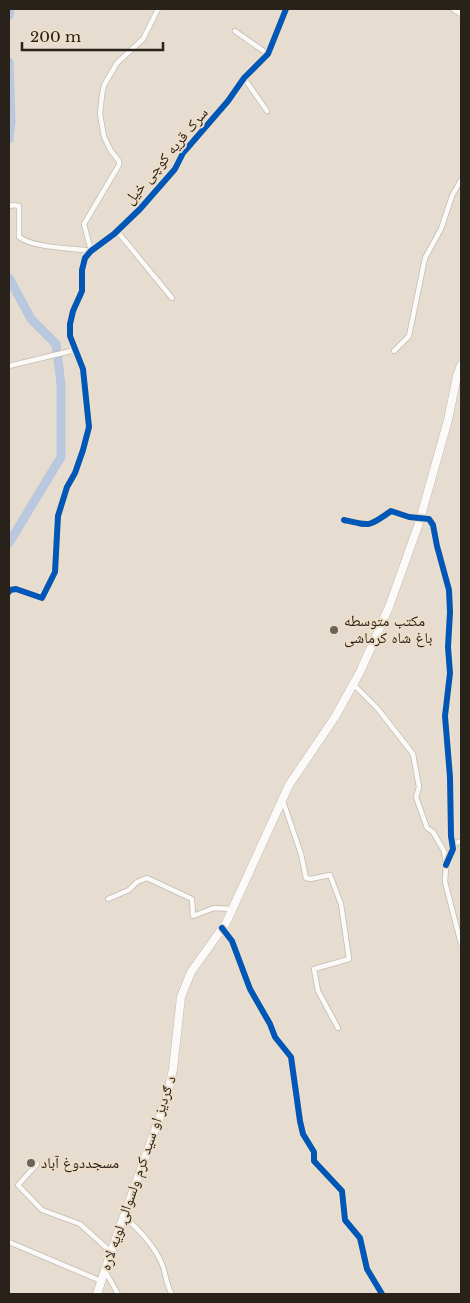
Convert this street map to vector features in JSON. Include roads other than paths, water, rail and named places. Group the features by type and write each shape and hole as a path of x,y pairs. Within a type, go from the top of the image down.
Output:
{"highway":[{"name":"د ګردیز او سید کرم ولسوالۍ لویه لاره","path":"97,1294 167,1097 173,1070 181,997 191,972 222,928 232,909 289,785 335,717 354,684 389,607 421,518 461,366"}],"street":[{"path":"9,592 16,589 42,598 56,572 58,516 90,427 83,370 70,336 73,312 82,291 82,270 90,251 84,224 119,165 119,161 104,137 100,114 103,90 117,63 143,39 158,9"},
{"name":"سرک قریه کوچی خیل","path":"90,251 117,231 176,169 183,153 228,101 244,78 268,54 286,9"},
{"path":"453,9 461,14"},
{"path":"235,31 268,54"},
{"path":"244,78 267,111"},
{"path":"394,351 409,336 425,258 441,229 452,196 461,180"},
{"path":"9,206 19,206 18,237 23,240 35,244 90,251"},
{"path":"117,231 172,298"},
{"path":"9,366 75,350"},
{"path":"344,520 364,524 374,523 391,511 409,517 430,519 433,525 449,590 450,673 445,716 450,777 450,836 453,849"},
{"path":"354,684 378,709 413,754 416,773 419,779 416,796 427,828 433,832 444,851 446,865 445,882 461,944"},
{"path":"282,800 301,854 306,878 310,880 330,876 341,904 349,958 314,969 318,991 338,1028"},
{"path":"446,865 456,842 461,841"},
{"path":"108,899 129,890 137,882 147,878 192,899 193,916 214,908 232,909"},
{"path":"222,928 232,942 250,989 270,1024 274,1037 291,1056 303,1134 314,1152 314,1161 342,1191 345,1220 360,1238 367,1269 382,1294"},
{"path":"37,1164 18,1185 42,1210 80,1224 111,1252"},
{"path":"124,1216 144,1234 162,1263 172,1294"},
{"path":"9,1242 101,1281"},
{"path":"105,1270 118,1294"}],"waterway":[{"path":"9,16 10,9"},
{"path":"9,62 11,121 9,139"},
{"path":"9,278 31,319 56,344 61,384 61,457 9,543"}],"place":[{"name":"مکتب متوسطه باغ شاه کرماشی","path":"334,630"},
{"name":"مسجددوغ آباد","path":"31,1163"}]}
